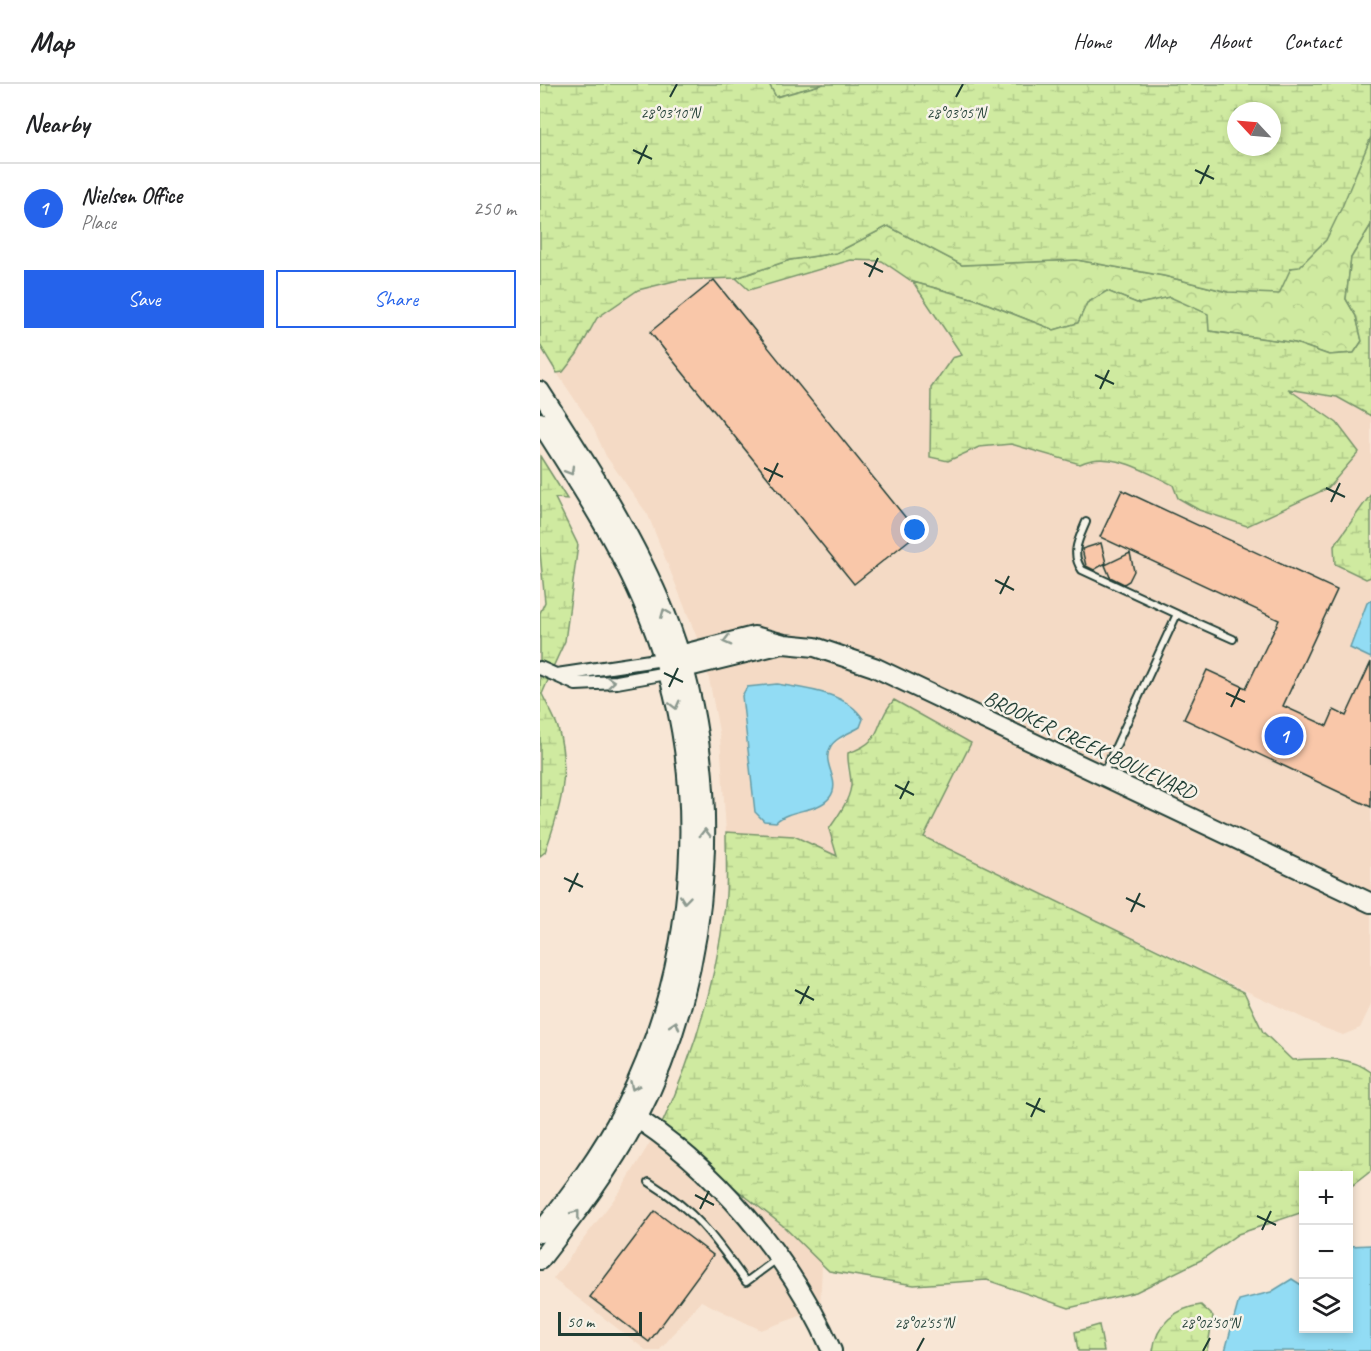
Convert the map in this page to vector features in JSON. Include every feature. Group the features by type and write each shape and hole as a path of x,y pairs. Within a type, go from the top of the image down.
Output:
{"main road":[{"path":"540,391 620,520 645,567 666,616 673,664 703,782 705,865 701,909 688,978 676,1022 596,1186 540,1260"},
{"path":"540,422 631,576 673,664"},
{"name":"BROOKER CREEK BOULEVARD","path":"673,664 784,644 815,647 874,667 1370,900"},
{"path":"540,1233 631,1114"},
{"path":"631,1114 656,1129 735,1202 778,1259 823,1330 832,1351"}],"street":[{"name":"BROOKER CREEK BOULEVARD","path":"540,668 557,675 673,664"}],"lane":[{"path":"1086,522 1075,550 1076,561 1082,570 1233,639"},
{"path":"1102,776 1177,614"},
{"path":"649,1182 677,1200 707,1228 746,1282 778,1259"}],"shaded area":[{"path":"851,260 882,261 913,282 962,356 931,388 930,456 948,461 979,447 1011,444 1080,464 1093,458 1132,465 1173,485 1178,498 1199,510 1247,526 1337,423 1287,389 1337,397 1371,416 1371,494 1334,546 1366,579 1371,577 1371,600 1367,603 1350,647 1371,658 1371,897 876,662 699,643 648,515 606,456 592,425 557,373 563,372 577,354 597,318 638,290 678,280 736,278 749,290"},
{"path":"785,650 815,653 872,673 1371,910 1371,1005 1360,1028 1343,1035 1324,1028 923,837 971,743 882,714 880,729 865,747 848,753 847,768 852,784 842,811 829,829 837,857 794,836 726,832 720,737 707,668","holes":["747,687 817,691 857,710 846,736 829,748 828,760 834,780 812,807 784,813 745,727 742,697"]},
{"path":"654,1136 730,1206 778,1269 806,1314 761,1330 701,1301 659,1351 647,1351 553,1279 621,1190"},
{"path":"693,1155 782,1225 822,1264 820,1309"}],"green space":[{"path":"540,84 769,84 776,97 824,84 1371,84 1371,137 1342,207 1326,240 1299,267 1291,268 1279,294 1228,292 1164,276 1077,260 962,265 888,226 836,253 790,260 736,278 678,280 638,290 597,318 577,354 563,372 557,373 540,345"},
{"path":"769,84 824,84 776,97"},
{"path":"1371,137 1371,225 1351,258 1346,299 1356,316 1362,341 1354,353 1329,355 1295,343 1209,331 1171,297 1139,304 1107,291 1087,303 1078,323 1054,330 975,299 913,282 882,261 851,260 749,290 736,278 790,260 836,253 888,226 962,265 1077,260 1164,276 1228,292 1292,268 1357,167"},
{"path":"1371,225 1371,416 1337,397 1288,389 1337,423 1359,452 1328,488 1247,526 1199,510 1178,498 1173,485 1127,464 1115,461 1091,460 1080,464 1011,444 979,447 948,461 930,457 931,388 952,358 962,355 913,282 975,299 1054,330 1078,323 1087,303 1107,291 1139,304 1170,297 1208,314 1209,331 1295,343 1329,355 1354,353 1362,341 1356,316 1346,299 1351,258"},
{"path":"540,456 567,499 555,498 578,545 565,641 553,667 540,662 540,613 545,602 540,553"},
{"path":"1371,494 1371,577 1366,579 1335,564 1334,546"},
{"path":"540,674 549,678 542,694 557,724 562,745 564,776 555,821 545,852 540,856"},
{"path":"894,700 971,743 924,837 1244,992 1263,1032 1292,1060 1343,1060 1362,1066 1371,1072 1371,1171 1353,1185 1353,1171 1299,1171 1299,1213 1238,1234 1201,1260 1136,1292 1069,1308 987,1280 914,1285 829,1271 782,1225 693,1155 661,1126 693,1046 716,963 726,897 726,832 794,836 837,856 829,829 843,808 850,792 848,753 869,743"},
{"path":"1201,1305 1213,1316 1207,1351 1153,1351 1158,1333 1169,1319 1183,1310"},
{"path":"1099,1325 1104,1351 1078,1351 1075,1332"}],"water":[{"path":"1371,600 1371,658 1350,648 1367,603"},
{"path":"777,684 836,697 856,710 863,719 860,727 839,738 830,748 828,760 834,785 830,797 818,806 789,814 776,822 764,821 755,812 742,696 747,687"},
{"path":"1371,1245 1371,1351 1225,1351 1239,1300 1271,1292 1292,1279 1299,1283 1299,1333 1353,1333 1353,1246"}],"building":[{"path":"714,280 918,533 854,584 650,332"},
{"path":"1122,490 1337,590 1283,706 1327,726 1334,710 1346,716 1371,662 1371,807 1184,719 1207,670 1246,688 1279,620 1100,537"},
{"path":"1101,543 1106,563 1094,570 1086,566 1082,549"},
{"path":"1130,553 1134,571 1129,581 1124,584 1110,577 1105,565"},
{"path":"655,1211 713,1255 649,1342 590,1297"}],"place":[{"name":"Nielsen Office","path":"1284,736"}]}
